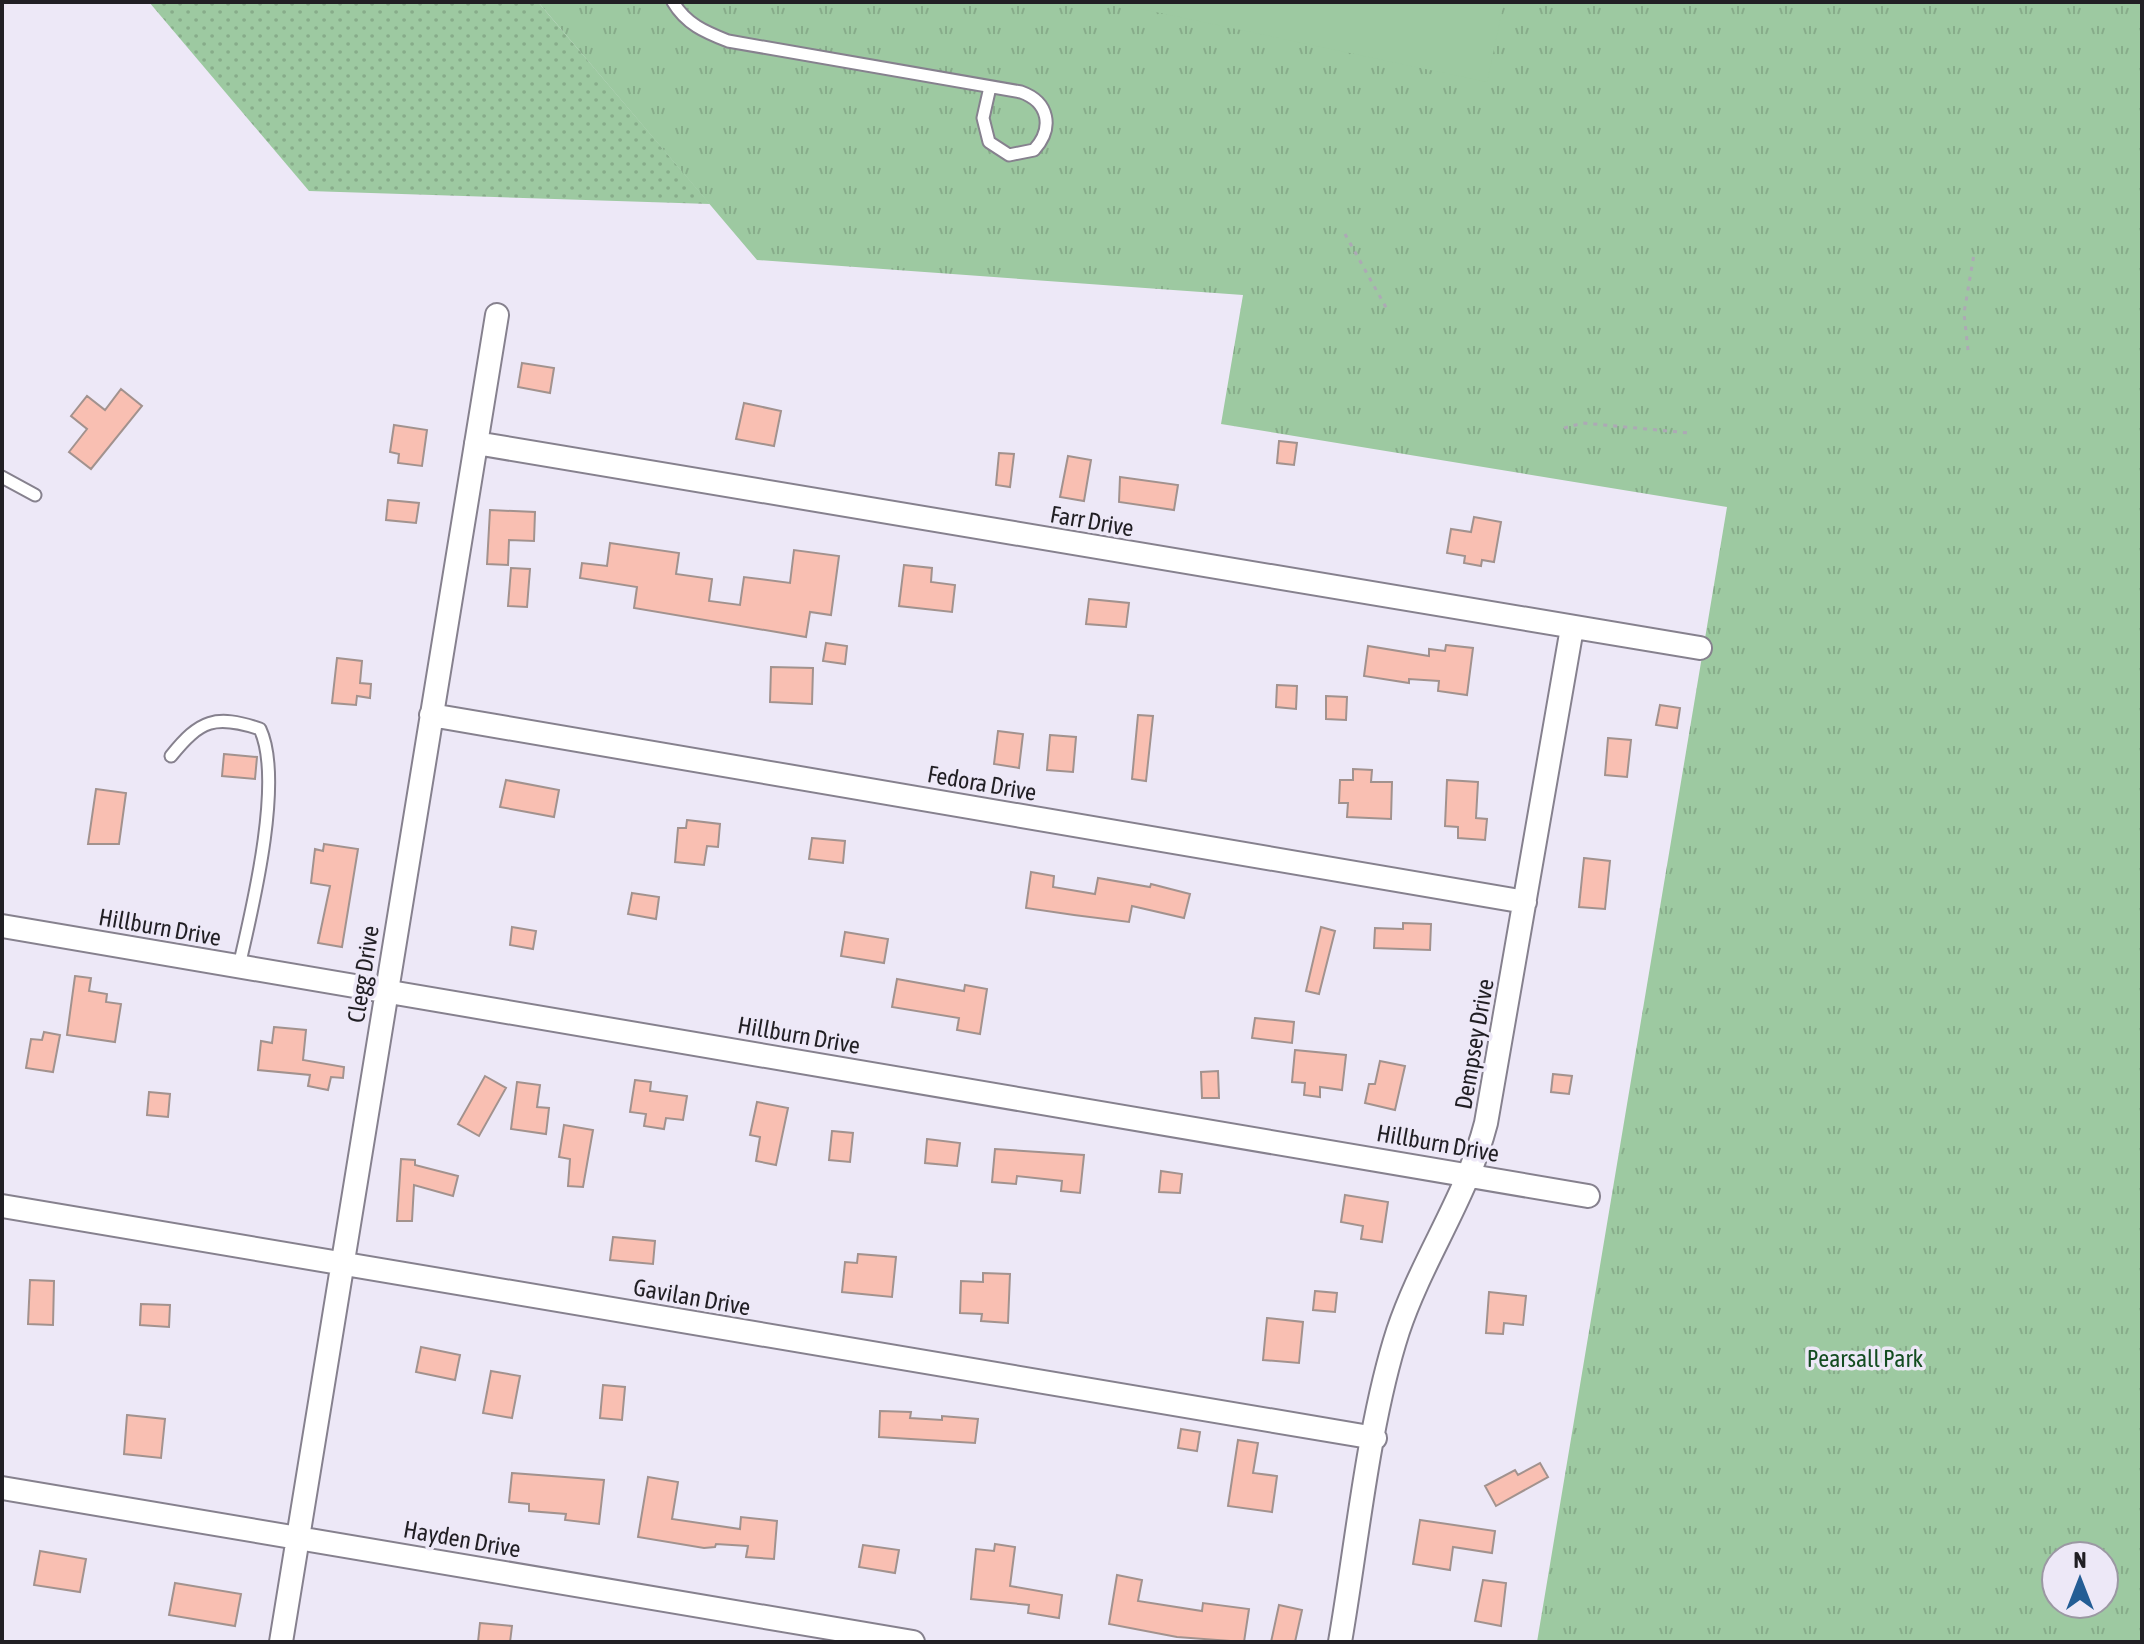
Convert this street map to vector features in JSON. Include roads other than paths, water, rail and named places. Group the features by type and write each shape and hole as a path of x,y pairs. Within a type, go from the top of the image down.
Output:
{"street":[{"name":"Clegg Drive","path":"281,1642 295,1538 497,315"},
{"name":"Farr Drive","path":"476,443 1700,648"},
{"name":"Dempsey Drive","path":"1340,1642 1388,1367 1406,1311 1470,1175 1486,1123 1572,628"},
{"name":"Fedora Drive","path":"431,715 1525,902"},
{"name":"Hillburn Drive","path":"2,926 1588,1196"},
{"name":"Gavilan Drive","path":"2,1206 1375,1438"},
{"name":"Hayden Drive","path":"2,1488 913,1642"}],"lane":[{"path":"673,2 681,16 703,31 728,41 1021,92 1042,105 1047,129 1034,150 1009,155 989,142 983,118 990,87"},
{"path":"2,477 35,495"},
{"path":"171,756 193,728 233,720 260,729 269,748 269,794 239,966"}],"park label":[{"name":"Pearsall Park","path":"1865,1358"}]}
